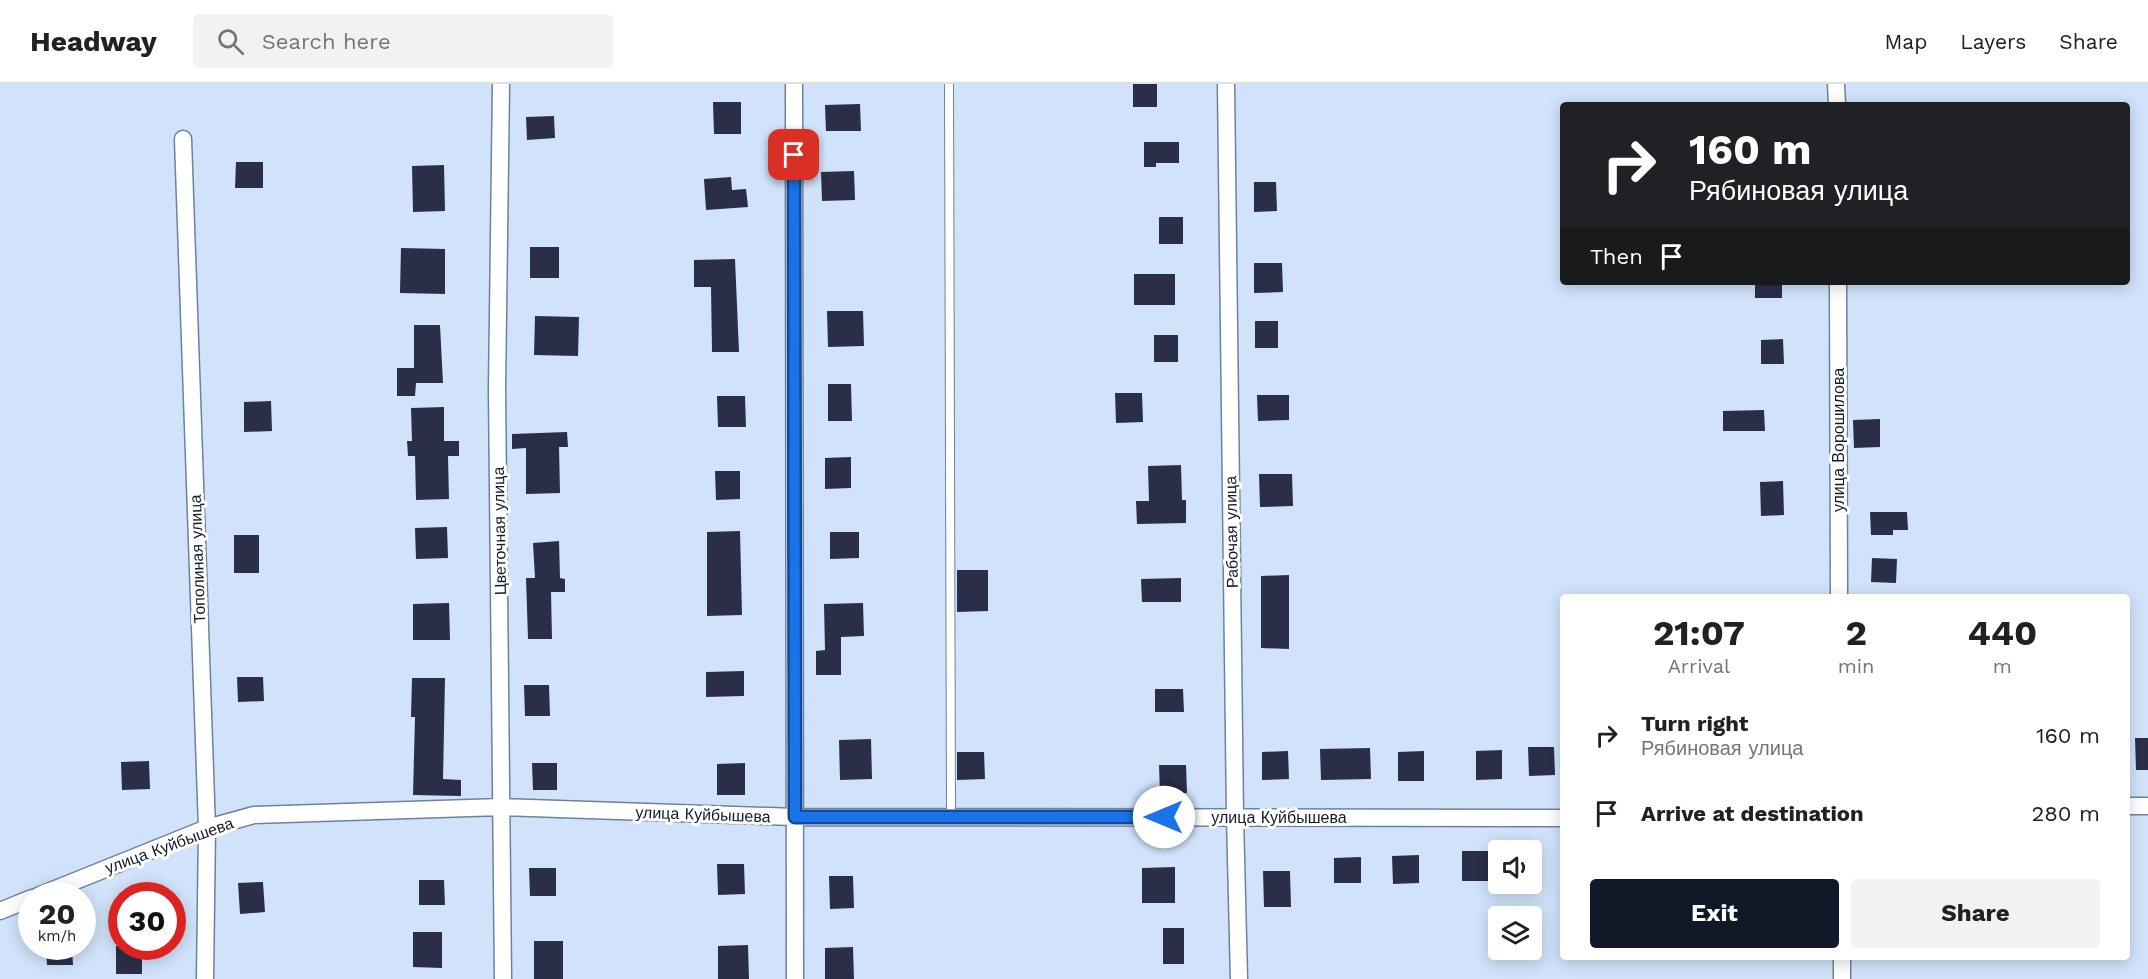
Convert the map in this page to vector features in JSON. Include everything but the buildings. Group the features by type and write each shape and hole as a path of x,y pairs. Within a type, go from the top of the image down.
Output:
{"street":[{"name":"Цветочная улица","path":"501,84 497,390 502,979"},
{"path":"794,84 795,979"},
{"name":"Рабочая улица","path":"1226,84 1239,979"},
{"path":"1836,84 1837,102"},
{"name":"Тополиная улица","path":"183,139 207,828 205,979"},
{"name":"улица Ворошилова","path":"1838,285 1839,594"},
{"path":"2130,806 2148,806"},
{"name":"улица Куйбышева","path":"73,882 207,828 254,815 501,807 795,817 1560,818"},
{"path":"0,911 18,904"},
{"path":"1842,960 1842,979"}],"lane":[{"path":"949,84 951,817"}],"route":[{"path":"794,155 795,817 1164,817"}]}
